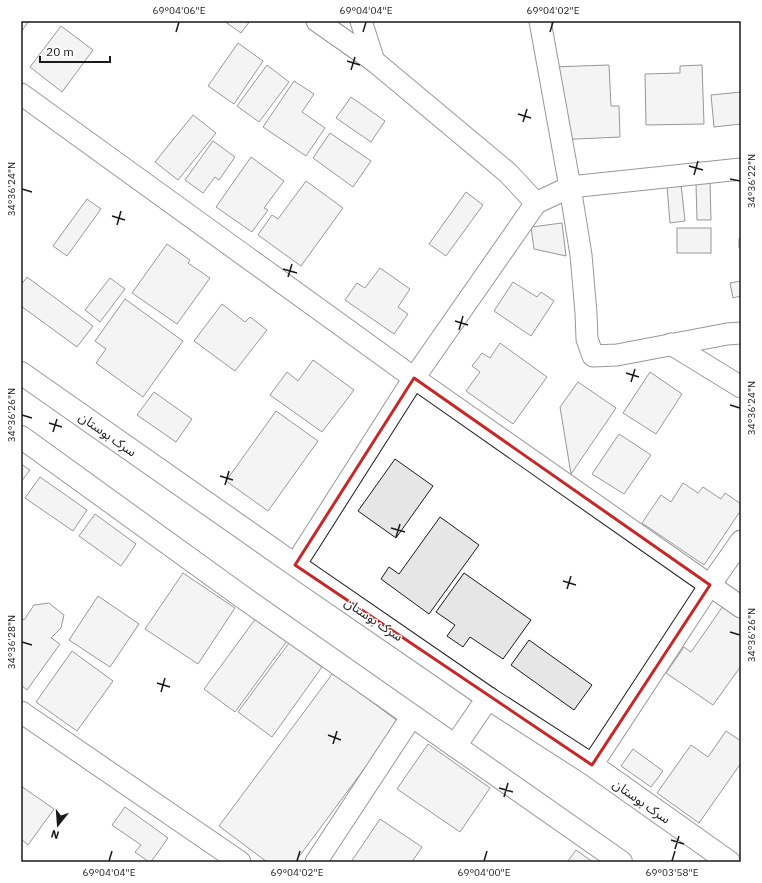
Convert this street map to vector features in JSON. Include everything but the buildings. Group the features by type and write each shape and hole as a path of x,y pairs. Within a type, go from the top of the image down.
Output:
{"street":[{"path":"317,21 374,61 508,174 536,204"},
{"path":"361,21 374,61"},
{"path":"540,21 581,255 587,339 593,356 617,355 727,334 741,333"},
{"path":"21,94 414,378 741,607"},
{"path":"295,565 414,378 536,204 570,187 741,169"},
{"path":"671,344 741,387"},
{"name":"سرک بوستان","path":"21,373 295,565 488,698 592,765 730,862"},
{"path":"21,437 241,596 621,862"},
{"path":"592,765 710,585 741,541"},
{"path":"455,746 488,698"},
{"path":"21,712 240,862"},
{"path":"316,862 412,716"}],"highlighted area":[{"path":"414,378 710,585 592,765 295,565"}]}
